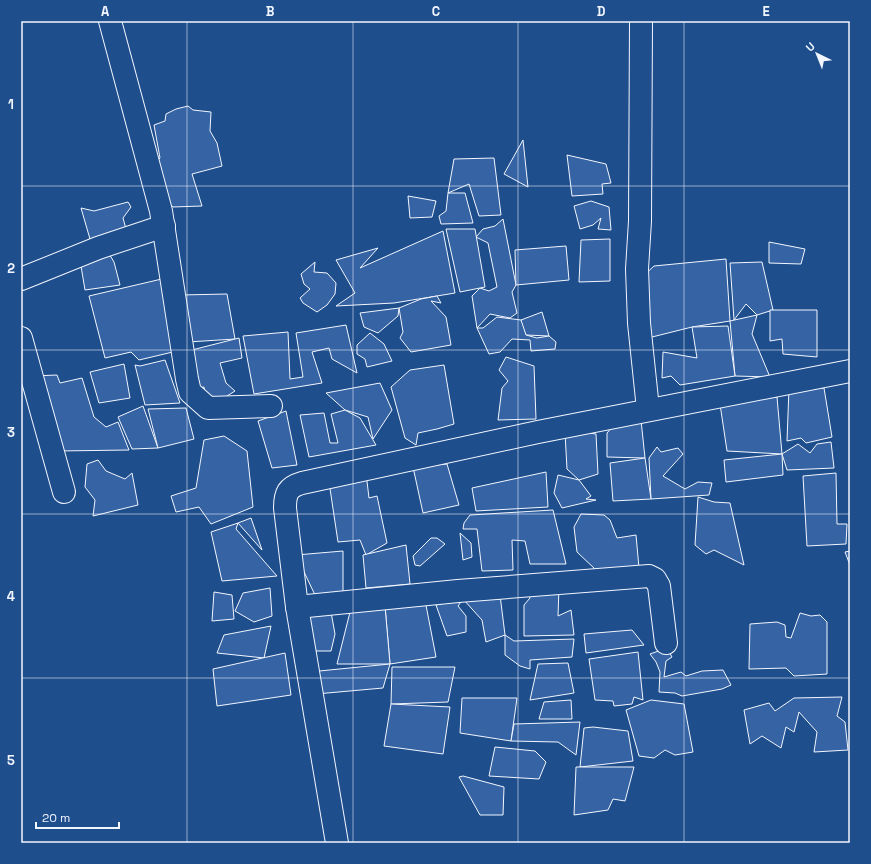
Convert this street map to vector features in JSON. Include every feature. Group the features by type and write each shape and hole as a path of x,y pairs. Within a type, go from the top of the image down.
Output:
{"street":[{"path":"110,21 162,211 190,392 208,408 271,406"},
{"path":"641,21 640,221 637,269 639,323 648,409"},
{"path":"21,279 91,251 164,226"},
{"path":"21,338 64,492"},
{"path":"338,843 297,608 285,508 285,498 288,490 293,486 648,409 850,371"},
{"path":"297,608 458,591 649,576 655,579 659,586 666,643"}],"building":[{"path":"188,106 193,110 211,112 210,131 217,143 222,166 192,174 202,206 173,207 167,202 155,163 160,158 154,125 165,121 166,114 176,109"},
{"path":"523,140 528,187 504,174"},
{"path":"567,155 606,164 611,183 602,184 603,194 572,196"},
{"path":"494,158 501,215 479,216 469,184 448,193 454,159"},
{"path":"448,193 465,193 473,223 441,224 439,216 446,211"},
{"path":"408,196 436,201 432,217 410,218"},
{"path":"591,201 609,207 611,230 598,229 601,218 593,225 580,229 574,206"},
{"path":"128,202 131,207 123,218 126,229 90,239 81,208 94,211"},
{"path":"503,219 516,285 512,292 517,313 510,318 490,314 477,328 472,296 480,288 489,291 497,287 488,243 476,237 483,229 495,226"},
{"path":"446,229 475,229 485,287 460,292"},
{"path":"443,231 455,293 394,303 336,306 355,293 336,260 378,248 360,268"},
{"path":"610,239 610,281 579,282 581,240"},
{"path":"769,242 805,249 801,264 769,263"},
{"path":"566,246 569,280 516,285 515,250"},
{"path":"108,252 114,262 120,285 85,290 80,260"},
{"path":"726,259 730,321 692,327 648,338 640,279 654,266"},
{"path":"315,262 314,272 327,273 336,283 335,294 327,305 317,312 303,303 300,298 310,289 304,284 301,274"},
{"path":"762,262 773,310 757,315 746,304 734,320 730,263"},
{"path":"166,278 177,351 139,360 131,352 105,358 89,296"},
{"path":"227,294 235,339 188,342 180,295"},
{"path":"437,296 441,303 431,301 446,317 451,345 411,352 400,338 403,332 399,308 421,299"},
{"path":"399,308 398,316 378,333 364,327 360,313"},
{"path":"770,310 817,310 817,357 783,354 782,339 770,341"},
{"path":"542,312 549,336 526,335 523,339 521,320"},
{"path":"757,315 752,334 770,377 735,376 730,321"},
{"path":"497,317 521,320 526,335 537,338 549,336 556,342 555,349 531,351 530,340 512,339 500,352 489,354 477,328 483,328"},
{"path":"346,325 357,373 332,359 329,348 312,352 322,383 254,394 243,336 288,332 290,379 303,377 296,333"},
{"path":"728,326 735,376 680,385 671,376 662,378 663,352 697,358 692,327"},
{"path":"370,333 384,344 392,361 367,367 365,359 357,354 357,345"},
{"path":"239,338 242,358 220,363 226,383 235,391 219,401 206,399 204,387 194,389 188,351"},
{"path":"506,357 534,366 536,419 498,420 502,388 508,381 499,370"},
{"path":"165,360 180,403 145,405 135,365 140,366"},
{"path":"124,364 130,398 99,403 90,372"},
{"path":"444,365 454,424 418,433 416,445 405,438 391,387 410,370"},
{"path":"57,375 60,383 82,378 94,417 106,427 118,422 129,450 57,451 33,376"},
{"path":"380,383 392,410 373,439 368,417 345,410 326,393"},
{"path":"789,388 824,388 832,437 806,443 801,438 787,441"},
{"path":"777,397 782,454 727,451 720,404"},
{"path":"143,406 158,448 132,449 118,417"},
{"path":"186,408 194,439 158,448 148,409"},
{"path":"345,410 360,418 376,445 309,457 300,415 324,413 330,443 338,443 331,414"},
{"path":"286,411 297,465 272,468 258,421"},
{"path":"620,418 641,420 645,458 607,457 607,433"},
{"path":"576,431 596,434 598,474 579,480 567,469 565,433"},
{"path":"224,436 247,451 253,507 211,524 199,507 176,512 171,496 196,488 204,440"},
{"path":"831,442 834,468 787,470 782,454 798,444 810,453 817,444"},
{"path":"657,447 661,452 678,448 683,454 663,476 685,489 698,482 712,483 709,495 651,499 649,458"},
{"path":"782,454 783,475 726,482 724,460"},
{"path":"645,458 651,499 613,501 610,463"},
{"path":"98,460 106,471 125,479 132,473 138,505 93,516 95,500 85,487 87,464"},
{"path":"447,464 459,505 423,513 413,467"},
{"path":"546,472 548,507 476,511 472,488"},
{"path":"366,473 369,498 377,496 387,543 366,555 360,540 338,542 329,482"},
{"path":"836,473 837,524 847,524 846,544 807,546 803,476"},
{"path":"558,475 579,480 591,496 586,499 596,500 562,508 554,493"},
{"path":"698,497 714,502 730,503 744,565 714,550 706,554 695,545"},
{"path":"553,510 566,564 530,564 525,541 512,540 513,570 482,571 477,529 463,529 464,523 470,515"},
{"path":"581,514 604,515 610,520 617,538 636,535 639,568 596,570 577,552 574,527"},
{"path":"251,518 262,550 238,523"},
{"path":"238,523 236,529 277,576 222,581 211,532"},
{"path":"460,533 471,543 472,557 463,560"},
{"path":"431,538 437,538 445,544 420,566 415,565 413,556"},
{"path":"406,545 410,584 366,588 363,555"},
{"path":"343,551 343,592 315,595 296,555"},
{"path":"850,551 850,565 845,552"},
{"path":"559,587 558,616 571,610 574,635 524,636 524,605 530,598 528,592"},
{"path":"270,588 272,616 254,622 235,611 243,593"},
{"path":"214,592 232,595 234,619 212,621"},
{"path":"500,595 505,635 486,642 482,620 463,599"},
{"path":"463,599 458,606 466,616 466,632 447,636 436,605"},
{"path":"425,600 436,657 390,664 385,606"},
{"path":"385,606 390,664 337,664 351,608"},
{"path":"331,612 335,634 331,651 313,651 304,615"},
{"path":"800,613 811,616 820,615 827,622 827,674 794,676 786,668 749,669 750,624 777,622 785,625 786,637 791,638"},
{"path":"271,626 264,658 217,653 224,635"},
{"path":"632,630 644,645 586,653 584,634"},
{"path":"505,635 514,641 574,639 572,657 530,660 530,669 520,666 505,655"},
{"path":"667,648 672,657 666,661 664,677 681,672 686,676 702,671 723,670 731,685 722,689 682,696 675,693 659,692 660,672 656,662 650,654"},
{"path":"638,652 643,700 634,697 632,704 614,706 613,701 595,700 589,659"},
{"path":"285,653 291,695 217,706 213,669"},
{"path":"568,663 574,693 530,700 538,664"},
{"path":"390,664 383,688 316,694 309,672"},
{"path":"392,667 455,667 448,702 391,704"},
{"path":"842,697 837,716 845,722 848,750 814,752 817,732 799,712 794,732 786,727 781,748 762,736 750,744 744,710 769,703 775,711 794,698"},
{"path":"462,698 517,698 511,741 460,733"},
{"path":"571,700 572,719 539,719 544,702"},
{"path":"651,700 684,704 693,752 675,755 665,750 654,758 639,756 626,710"},
{"path":"391,704 450,707 443,754 384,746"},
{"path":"580,722 576,755 558,742 511,741 514,724"},
{"path":"593,727 628,731 633,761 580,767 584,728"},
{"path":"495,747 535,751 546,762 539,779 489,776"},
{"path":"576,767 634,767 625,801 613,799 608,810 574,815"},
{"path":"463,776 504,787 503,815 480,815 459,777"}]}
